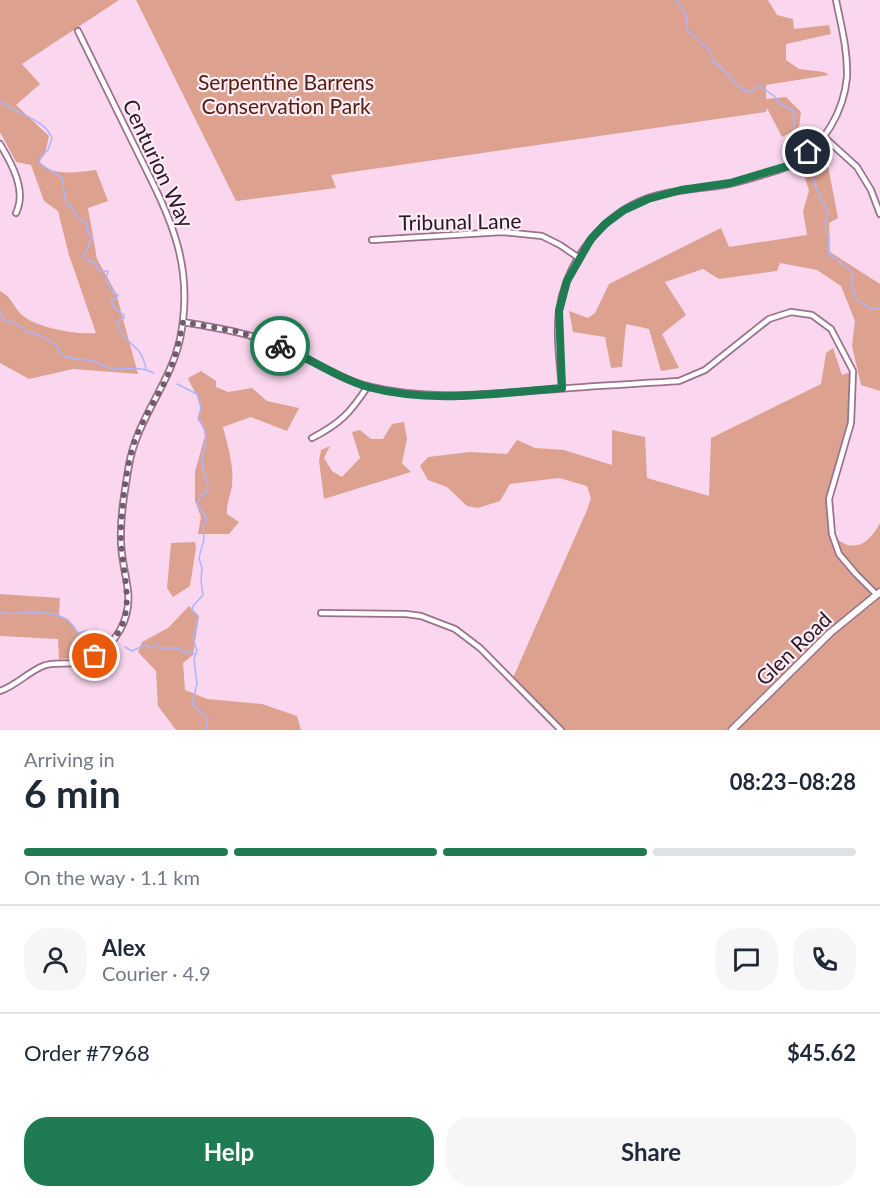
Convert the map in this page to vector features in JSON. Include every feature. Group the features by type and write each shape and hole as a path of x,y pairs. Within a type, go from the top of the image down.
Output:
{"main road":[{"name":"Glen Road","path":"732,730 830,633 879,593"}],"street":[{"path":"562,388 559,311 568,276 591,239 605,224 624,210 648,199 681,190 730,183 794,164 824,137 835,119 844,95 847,77 847,60 836,0"},
{"name":"Centurion Way","path":"0,692 20,682 44,665 74,664 88,660 105,650 121,629 128,600 121,541 129,464 140,429 174,361 183,322 185,298 183,270 173,229 78,31"},
{"path":"824,137 857,167 871,190 880,214"},
{"path":"0,144 20,191 20,204 16,213"},
{"name":"Tribunal Lane","path":"372,240 502,232 542,236 579,258"},
{"path":"183,322 239,332 258,338 290,350 368,387 424,396 467,396 679,381 705,370 769,319 791,312 812,315 822,321 836,336 853,372 851,423 831,488 831,534 839,554 856,574 879,593"},
{"path":"312,438 333,427 350,413 368,387"},
{"path":"321,613 406,614 420,616 455,629 480,648 561,730"}],"green space":[{"path":"0,0 119,0 22,64 40,84 16,105 49,136 45,154 39,162 44,167 58,172 96,170 108,201 88,208 97,259 116,293 138,374 73,369 29,379 0,363 0,291 8,297 22,315 37,324 68,332 96,333 69,255 58,211 44,201 31,165 16,162 0,132"},
{"name":"Serpentine Barrens Conservation Park","path":"136,0 768,0 777,15 793,19 794,29 829,25 831,34 786,44 786,60 799,69 824,72 829,75 766,85 766,99 786,97 801,112 799,128 782,137 767,108 766,112 331,175 336,188 236,201"},
{"path":"828,166 838,218 829,223 830,252 880,284 880,391 861,385 852,346 855,321 841,286 817,270 780,263 777,271 719,279 703,269 665,282 686,315 662,334 679,368 661,371 649,329 626,324 622,367 611,368 605,337 573,332 569,311 588,318 595,313 609,284 721,228 729,247 807,235 803,211 809,191 805,178 812,168"},
{"path":"833,348 842,375 853,371 851,423 833,488 830,515 832,534 843,543 855,546 866,541 880,523 880,730 561,730 512,680 587,510 591,498 587,486 559,478 510,484 500,501 478,508 467,506 447,487 428,480 420,466 428,457 470,452 507,454 517,440 535,448 564,450 612,465 612,430 645,437 647,478 709,496 711,438 821,384 826,353"},
{"path":"201,371 216,381 216,387 228,392 252,388 267,401 299,408 287,431 251,417 223,427 232,470 227,514 239,522 229,534 198,534 201,517 195,501 195,472 205,435 203,425 198,419 201,404 188,378"},
{"path":"404,422 407,439 402,463 411,472 324,499 319,461 321,450 330,446 324,458 332,471 342,477 360,458 352,432 360,430 371,439 383,439 392,424"},
{"path":"195,542 190,586 173,597 167,588 171,543"},
{"path":"0,594 60,598 59,615 68,619 78,633 87,631 96,639 101,639 100,644 75,658 59,659 58,639 0,636"},
{"path":"189,606 199,616 193,655 183,663 185,690 207,699 262,704 297,716 301,730 176,730 158,706 156,671 138,652 142,642 168,628"}],"waterway":[{"path":"676,0 687,16 689,32 710,51 713,62 723,69 736,84 752,92 759,85 774,96 780,104 794,111 794,134 798,142"},
{"path":"0,101 36,121 48,131 52,138 48,150 41,156 39,162 62,178 66,204 73,208 74,214 86,223 87,231 92,238 83,257 95,262 100,272 108,271 106,280 114,293 118,295 111,300 112,303 124,315 124,318 117,321 118,326 139,352 146,369"},
{"path":"809,167 828,213 825,228 829,236 828,253 851,271 853,275 851,283 856,299 871,309 880,309"},
{"path":"0,313 5,321 13,322 57,346 60,354 64,356 93,361 113,369 140,369 154,373"},
{"path":"177,384 197,394 201,408 198,419 206,437 202,465 208,488 197,504 207,519 203,527 204,539 199,558 202,568 203,595 192,610 198,619 193,638 197,651 194,659 197,684 192,704 208,718 205,730"},
{"path":"0,613 54,614 71,624 78,633 87,631 96,639 101,639"},
{"path":"125,647 132,651 145,645 152,648 157,644 161,648 174,648 186,654 190,651 194,654"}],"way so far":[{"path":"95,656 105,650 117,636 126,615 128,591 123,563 121,526 129,464 134,443 176,354 183,322 239,332 280,346"}],"route":[{"path":"280,346 345,378 368,387 400,393 424,396 467,396 562,388 559,311 568,276 591,239 605,224 624,210 648,199 681,190 730,183 794,164 808,152"}]}
